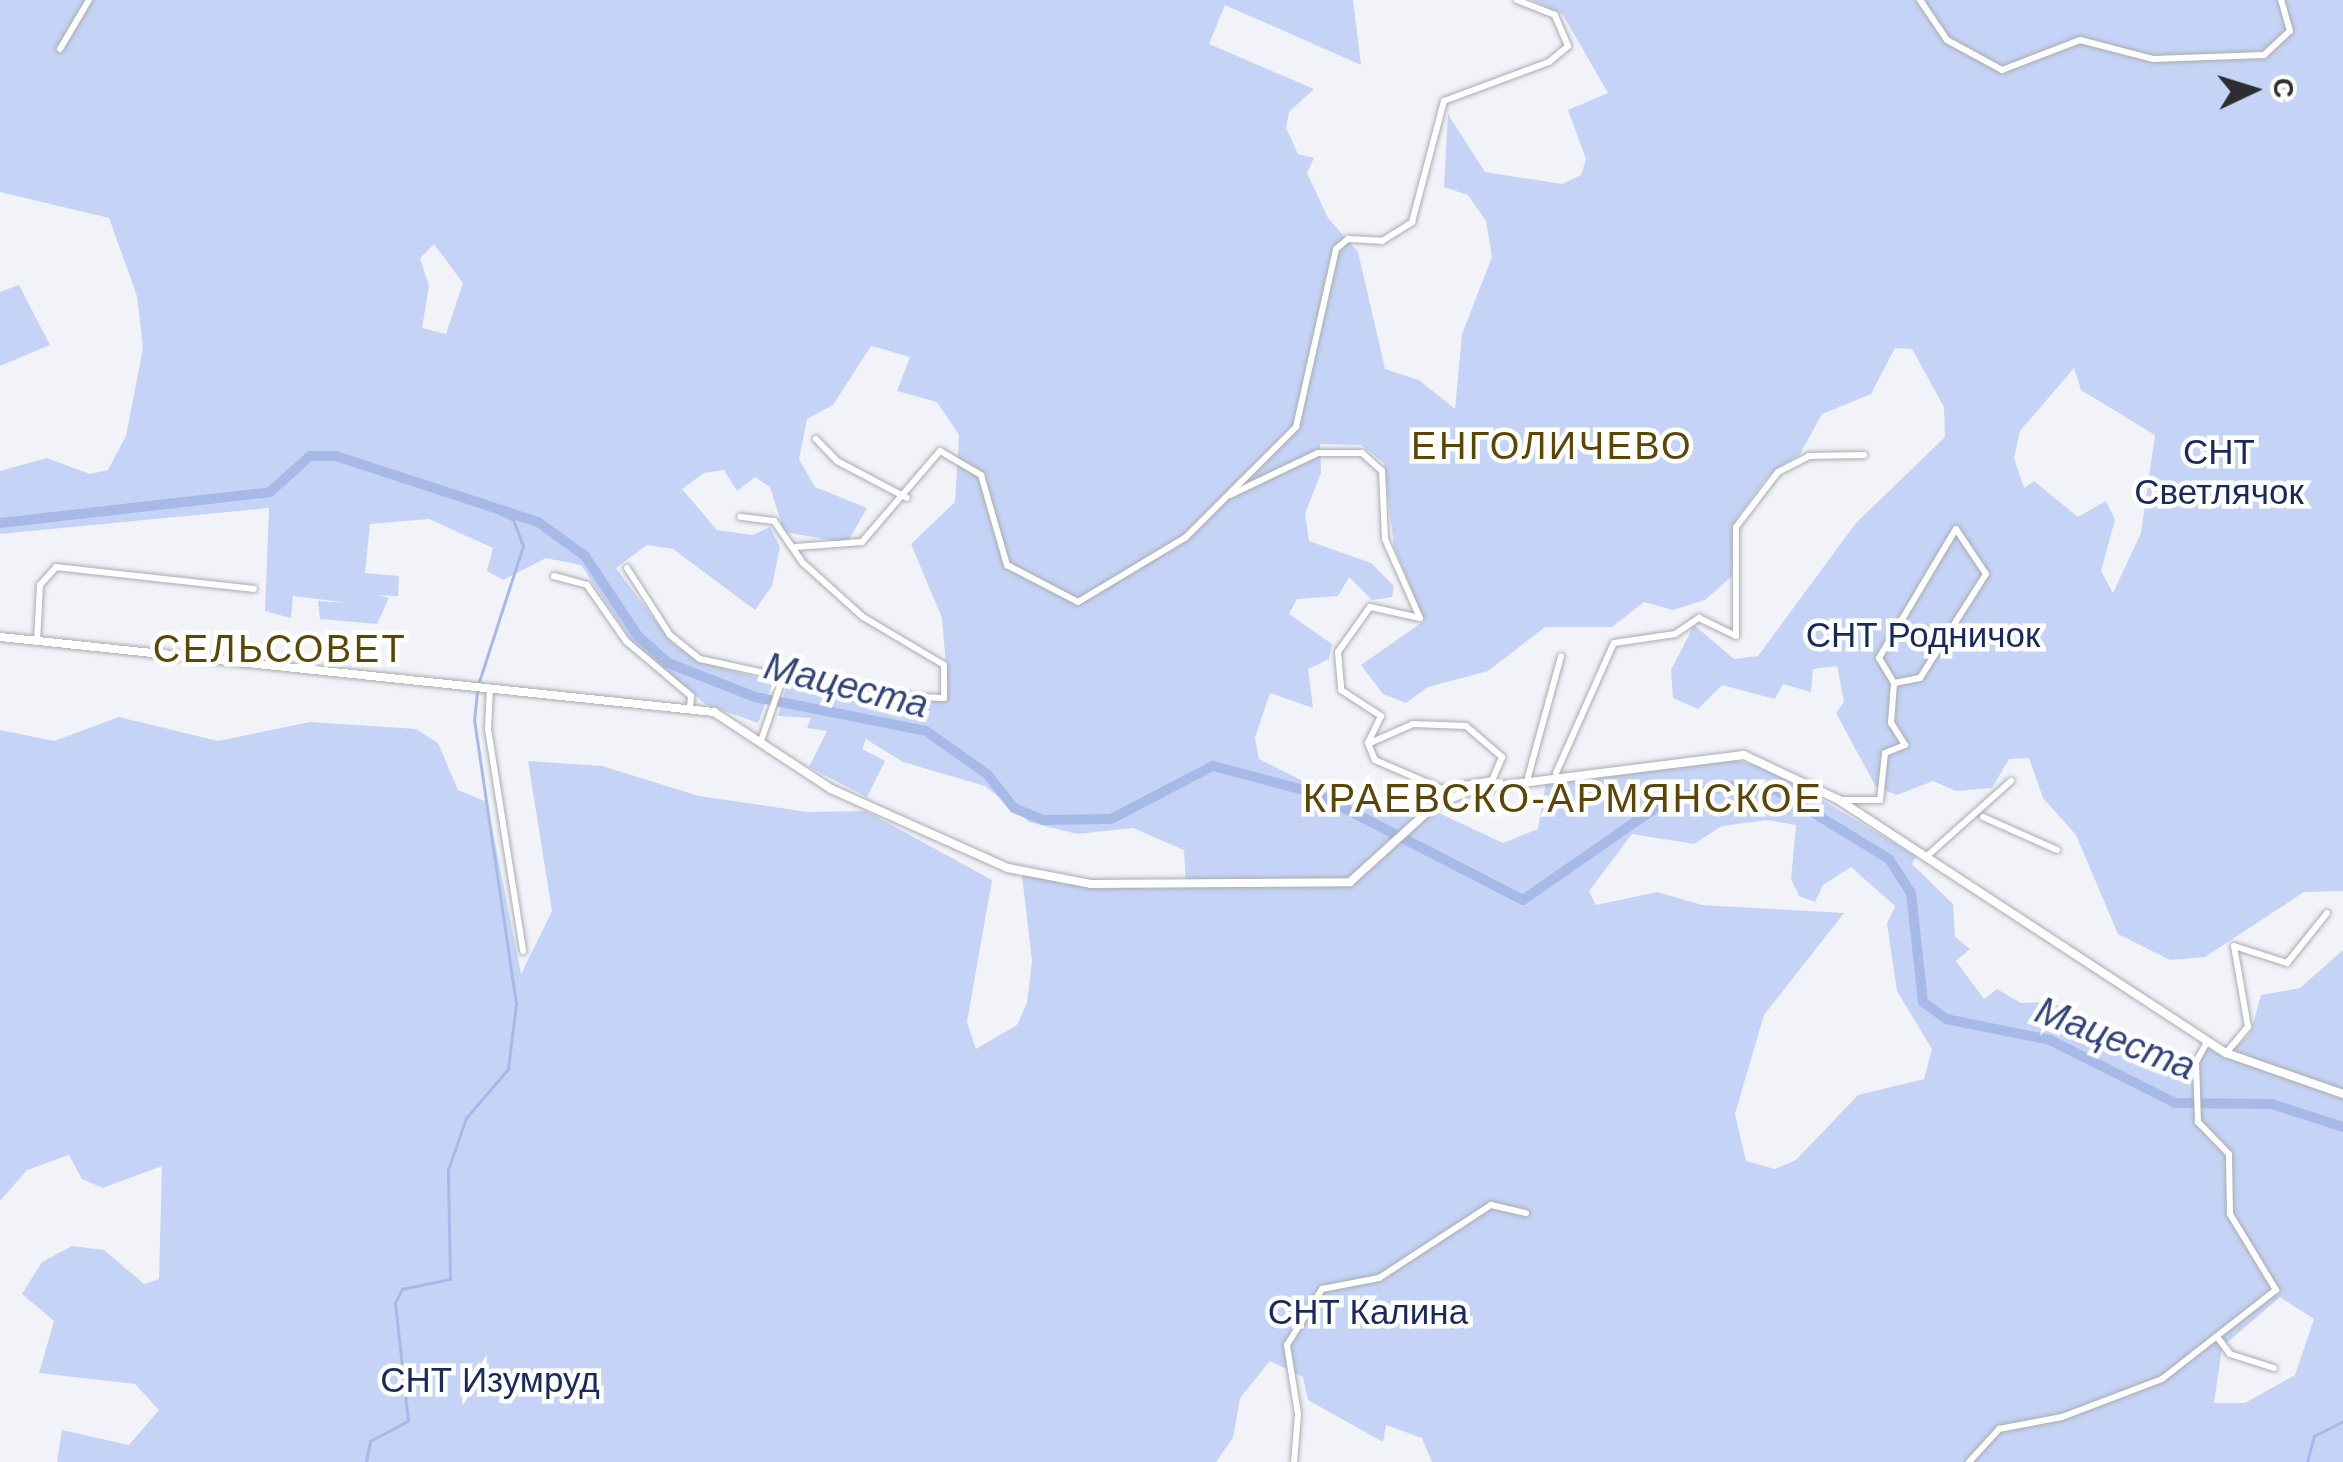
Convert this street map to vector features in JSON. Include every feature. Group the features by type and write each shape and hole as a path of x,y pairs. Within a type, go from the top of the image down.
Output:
{"street":[{"path":"60,49 89,0"},
{"path":"796,547 850,549 907,498 940,451 951,453 981,475 1007,564 1088,602 1229,496 1296,426 1320,297 1340,242 1382,241 1412,222 1444,101 1568,46 1555,14 1518,0"},
{"path":"1920,0 1948,40 2002,70 2080,40 2153,59 2264,54 2290,31 2281,0"},
{"path":"816,438 836,460 907,498"},
{"path":"1229,496 1318,453 1362,453 1382,471 1386,539 1420,614 1412,622 1370,607 1342,643 1341,690 1381,716 1368,744 1375,760 1428,786 1732,754 1839,800 2226,1053 2343,1094"},
{"path":"1556,773 1614,643 1675,634 1698,618 1735,637 1736,527 1778,472 1809,456 1864,454"},
{"path":"627,568 682,647 782,680 944,698 944,665 863,617 774,521 740,518"},
{"path":"1839,800 1882,798 1886,752 1905,746 1888,711 1894,684 1879,660 1950,529 1986,574 1920,678 1894,684"},
{"path":"37,642 40,585 56,566 254,589"},
{"path":"554,576 587,585 626,641 692,696 690,708"},
{"path":"0,637 690,708 761,741 831,790 1044,879 1342,882 1380,861 1420,816 1491,782 1502,756 1466,726 1413,724 1368,744"},
{"path":"1528,777 1562,656"},
{"path":"761,741 774,717 782,680"},
{"path":"488,686 488,729 523,951"},
{"path":"1928,856 1982,817 2012,781"},
{"path":"1982,817 2058,850"},
{"path":"2226,1053 2248,1027 2234,946 2287,963 2328,912"},
{"path":"1969,1462 1999,1429 2162,1380 2272,1294 2275,1281 2230,1214 2230,1154 2203,1132 2196,1110 2197,1085 2208,1042"},
{"path":"1294,1462 1298,1414 1287,1345 1322,1289 1379,1278 1477,1210 1506,1203 1526,1212"},
{"path":"2218,1338 2230,1354 2274,1368"}],"green space":[{"path":"0,0 1353,0 1361,65 1225,5 1209,44 1314,89 1289,112 1286,128 1298,154 1314,158 1307,173 1328,218 1358,252 1385,369 1419,380 1455,409 1462,334 1492,257 1486,221 1468,195 1444,187 1448,114 1485,172 1562,184 1581,175 1586,159 1568,110 1608,93 1563,15 1532,0 2343,0 2343,891 2304,892 2205,957 2170,960 2118,934 2076,835 2043,798 2029,758 2009,759 1992,788 1956,791 1933,781 1897,795 1876,787 1836,713 1844,702 1837,666 1813,669 1811,692 1783,684 1775,699 1722,685 1698,709 1673,698 1671,670 1694,625 1734,659 1758,656 1856,523 1945,437 1944,407 1912,349 1895,348 1871,394 1822,414 1800,454 1770,474 1737,518 1732,576 1705,600 1673,610 1644,602 1612,627 1545,627 1488,671 1428,687 1406,703 1383,694 1361,665 1424,621 1394,546 1384,463 1361,445 1320,444 1321,473 1305,514 1309,541 1371,563 1394,586 1392,597 1372,600 1349,577 1338,596 1297,599 1289,614 1332,644 1329,659 1308,669 1313,708 1270,693 1255,738 1259,759 1305,782 1394,813 1426,807 1503,843 1538,829 1547,777 1730,759 1770,769 1916,856 1912,864 1953,904 1955,937 1970,949 1956,961 1984,999 1997,989 2021,1003 2050,1002 2195,1069 2205,1046 2224,1057 2250,1034 2261,995 2300,988 2343,950 2343,1462 1432,1462 1422,1438 1386,1425 1383,1442 1308,1400 1303,1377 1270,1361 1240,1398 1233,1438 1216,1462 57,1462 62,1430 129,1445 159,1410 135,1384 39,1373 54,1321 22,1294 42,1262 72,1246 104,1250 144,1284 159,1279 162,1166 103,1188 82,1179 69,1155 27,1170 0,1201 0,730 54,741 119,717 218,741 310,722 416,729 438,743 458,790 487,802 521,974 552,911 528,761 602,766 699,796 808,812 866,811 992,880 967,1022 976,1049 1017,1025 1027,1003 1032,961 1022,876 1186,883 1184,850 1133,828 1077,834 1029,822 985,786 903,762 866,739 862,749 885,761 867,797 809,767 827,731 807,728 811,718 778,716 787,685 903,702 942,700 948,690 942,618 911,544 955,502 959,435 937,402 897,391 910,357 871,346 833,405 807,419 799,459 815,487 867,508 847,543 784,532 770,487 755,477 737,491 724,470 704,473 682,489 717,530 753,535 770,527 780,547 772,586 755,610 673,549 647,545 616,568 672,643 702,662 773,682 758,723 705,704 633,643 581,565 546,558 503,580 487,571 493,548 429,519 370,524 365,573 399,576 398,596 379,595 389,598 377,624 320,619 318,601 350,603 293,596 291,618 265,611 269,508 0,534 0,471 47,458 90,474 108,470 126,436 143,348 137,296 109,218 0,192","holes":["434,244 463,283 446,334 422,328 429,286 420,258","2074,368 2081,390 2155,435 2141,533 2113,593 2101,571 2115,520 2106,501 2078,517 2034,481 2024,488 2014,458 2020,431","1767,820 1796,825 1791,879 1799,896 1815,902 1823,885 1851,867 1895,906 1887,924 1897,991 1932,1049 1924,1079 1858,1095 1796,1160 1775,1169 1746,1161 1735,1114 1764,1015 1844,913 1702,905 1657,892 1596,905 1589,891 1632,834 1694,844 1722,826","2280,1297 2314,1319 2295,1375 2245,1403 2214,1403 2222,1347"]},
{"path":"19,285 50,345 0,366 0,292"}],"waterway":[{"name":"Мацеста","path":"0,523 270,492 310,456 336,456 538,522 585,556 638,636 668,663 755,697 926,731 987,774 1014,808 1043,820 1111,819 1213,766 1315,793 1523,900 1667,800 1727,786 1776,790 1889,859 1911,893 1923,1002 1946,1019 2050,1040 2175,1103 2272,1104 2343,1127"},
{"path":"479,682 523,546 513,520 494,511"},
{"path":"366,1462 370,1441 408,1421 395,1303 402,1289 450,1279 448,1170 466,1118 508,1069 516,1004 474,721 477,690"},
{"path":"2307,1462 2314,1436 2343,1421"}],"district":[{"name":"ЕНГОЛИЧЕВО","path":"1552,447"},
{"name":"СЕЛЬСОВЕТ","path":"280,650"},
{"name":"КРАЕВСКО-АРМЯНСКОЕ","path":"1563,798"}],"park label":[{"name":"СНТ Светлячок","path":"2219,472"},
{"name":"СНТ Родничок","path":"1923,635"},
{"name":"СНТ Калина","path":"1368,1312"},
{"name":"СНТ Изумруд","path":"490,1380"}]}
